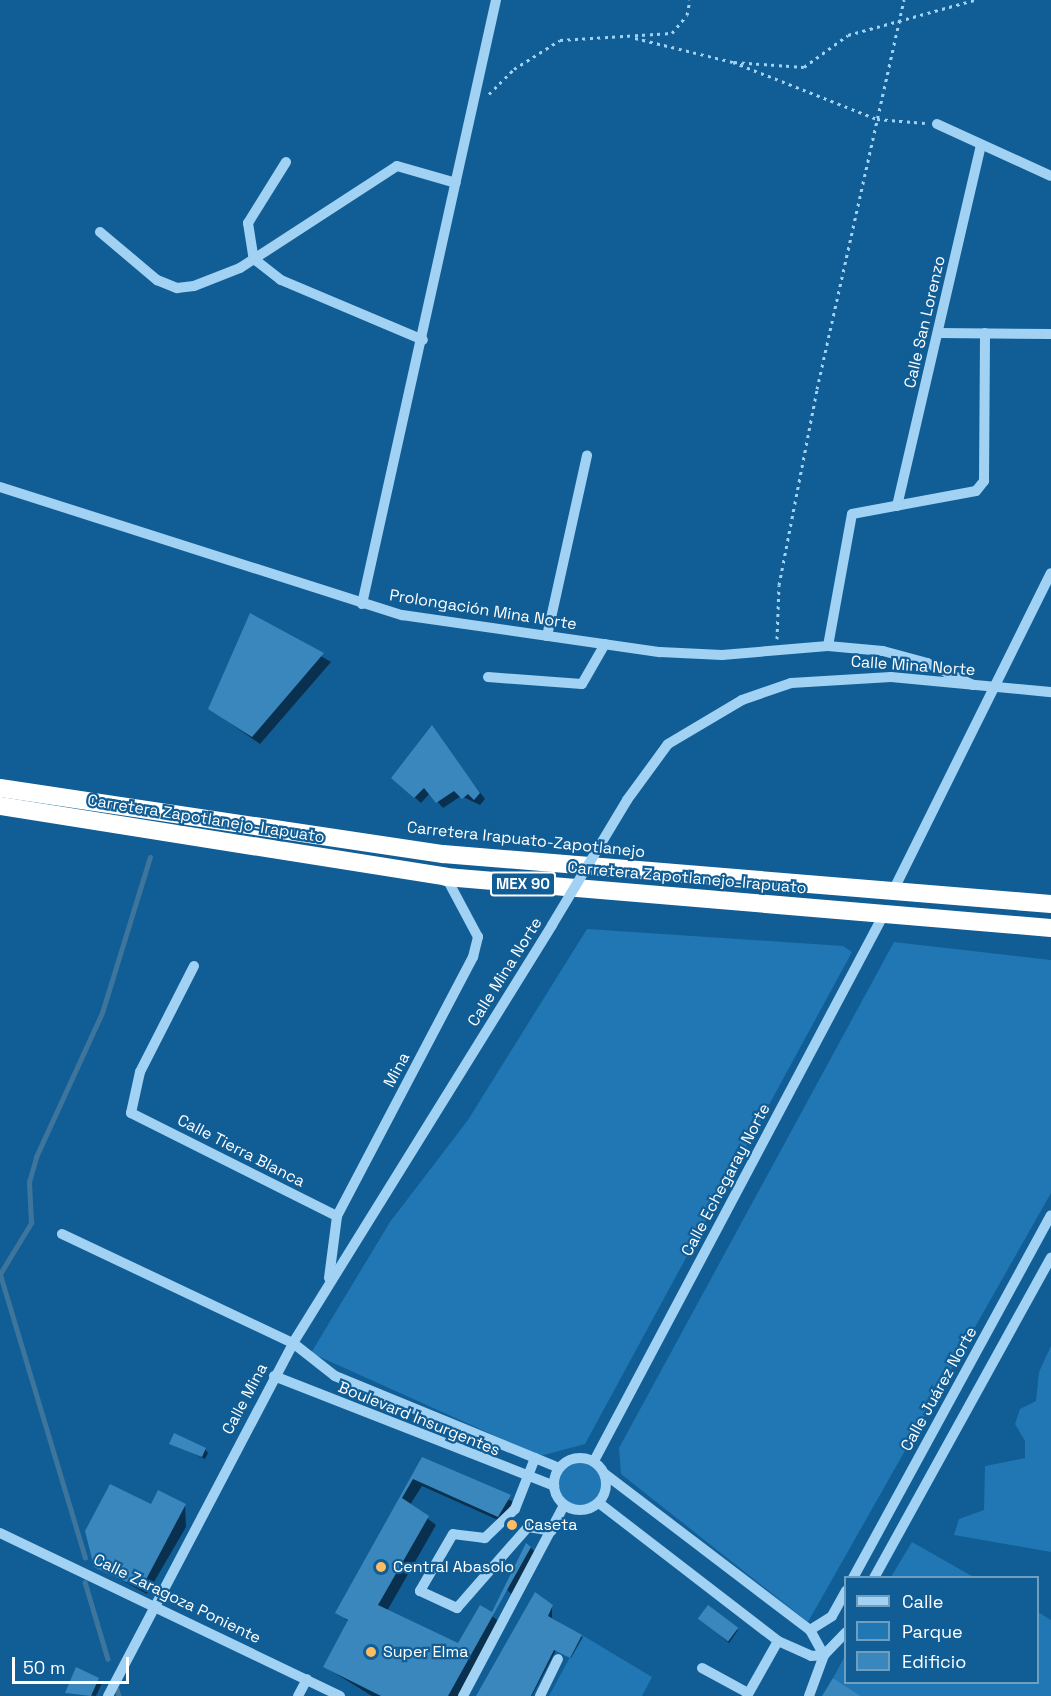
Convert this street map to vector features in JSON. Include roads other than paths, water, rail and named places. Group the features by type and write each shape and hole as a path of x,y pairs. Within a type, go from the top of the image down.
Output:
{"highway":[{"name":"Carretera Irapuato-Zapotlanejo","path":"0,788 443,854 892,893 1051,904"},
{"name":"Carretera Zapotlanejo-Irapuato","path":"0,806 446,877 1051,928"}],"street":[{"path":"362,604 423,340 496,0"},
{"path":"937,124 1051,176"},
{"name":"Calle San Lorenzo","path":"897,506 981,145"},
{"path":"286,162 248,223 254,259 281,280 423,340"},
{"path":"100,232 157,280 177,288 194,286 254,259 397,166 456,183"},
{"path":"938,333 1051,334"},
{"path":"828,646 852,514 976,491 984,482 985,333"},
{"path":"547,636 587,455"},
{"name":"Prolongación Mina Norte","path":"0,487 402,615 604,644 722,655 777,647 828,646 927,663 973,685"},
{"path":"892,893 997,687 1051,573"},
{"path":"489,677 582,684 604,644"},
{"name":"Calle Mina Norte","path":"293,1343 552,926 627,800 668,744 742,700 791,683 891,677 1051,692"},
{"name":"Mina","path":"329,1282 338,1216 473,957 478,937 446,877"},
{"name":"Calle Echegaray Norte","path":"594,1461 884,914"},
{"name":"Calle Tierra Blanca","path":"194,966 140,1072 131,1113 338,1216"},
{"name":"Calle Juárez Norte","path":"854,1576 1051,1215"},
{"path":"62,1234 293,1343"},
{"name":"Calle Juárez Norte","path":"875,1576 1051,1258"},
{"name":"Calle Mina","path":"108,1696 154,1603 293,1343"},
{"name":"Boulevard Insurgentes","path":"293,1343 335,1376 559,1468"},
{"name":"Boulevard Insurgentes","path":"274,1376 528,1479 554,1486"},
{"path":"605,1474 606,1489 599,1503 576,1510 564,1505 554,1486 559,1468 581,1457 594,1461 605,1474 810,1630 824,1655"},
{"path":"535,1458 515,1509 485,1538 453,1534 420,1592 457,1608 528,1527 552,1532"},
{"path":"599,1503 778,1641 811,1656 824,1655"},
{"path":"463,1696 552,1532 564,1505"},
{"name":"Calle Zaragoza Poniente","path":"0,1533 154,1603 340,1696"},
{"path":"810,1630 832,1616 844,1595"},
{"path":"809,1696 824,1655 844,1634"},
{"path":"702,1668 748,1695 778,1641"},
{"path":"540,1696 558,1659"},
{"path":"298,1696 307,1679"}],"waterway":[{"path":"85,1558 0,1274 31,1223 29,1182 36,1157 102,1013 150,857"},
{"path":"85,1582 108,1659"},
{"path":"117,1689 119,1696"}],"place":[{"name":"Caseta","path":"512,1525"},
{"name":"Central Abasolo","path":"381,1567"},
{"name":"Super Elma","path":"371,1652"}]}
